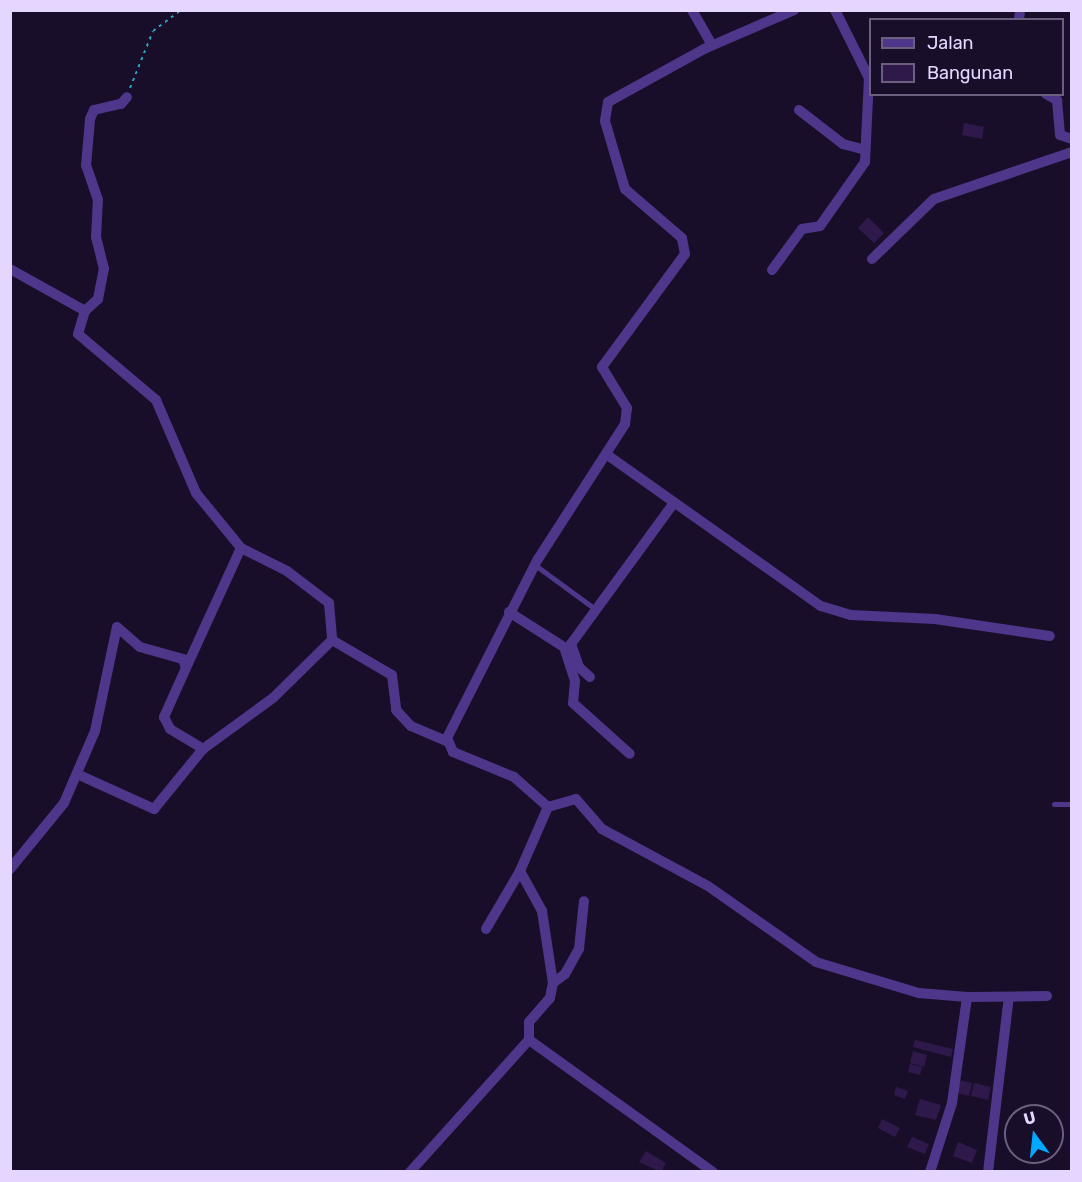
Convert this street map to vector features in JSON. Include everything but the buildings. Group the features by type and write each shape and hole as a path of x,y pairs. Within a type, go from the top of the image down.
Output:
{"street":[{"path":"692,10 712,45"},
{"path":"447,741 509,612 629,414 602,367 686,249 682,238 630,198 605,110 625,88 712,45 794,10"},
{"path":"772,270 800,231 818,228 862,170 869,78 835,10"},
{"path":"872,260 934,199 1071,146 1060,135 1057,100 1050,96"},
{"path":"127,97 121,104 94,110 90,119 86,166 98,200 96,237 104,268 98,299 85,311 78,334 156,400 193,488 240,548 287,571 329,603 332,640"},
{"path":"799,110 843,144 865,150"},
{"path":"10,269 85,311"},
{"path":"606,454 821,606 851,615 935,619 1050,636"},
{"path":"590,677 579,667 571,644 674,503"},
{"path":"203,749 170,729 164,717 240,548"},
{"path":"509,612 564,647 575,681 573,703 630,754"},
{"path":"10,869 64,803 77,774 95,731 117,627 140,647 179,656 186,668"},
{"path":"332,640 392,675 396,710 411,726 447,741 453,752 514,777 548,807"},
{"path":"77,774 154,809 203,749 273,698 332,640"},
{"path":"548,807 576,799 602,829 708,886 816,962 919,993 967,997 1047,996"},
{"path":"486,929 520,871 548,807"},
{"path":"410,1172 529,1040 529,1022 550,998 553,983 542,911 520,871"},
{"path":"553,983 564,974 579,949 584,901"},
{"path":"930,1172 952,1103 967,997"},
{"path":"988,1172 1009,997"},
{"path":"529,1040 712,1172"}],"lane":[{"path":"537,567 591,606"},
{"path":"1054,804 1071,804"}],"path":[{"path":"127,97 153,31 181,10"}]}
